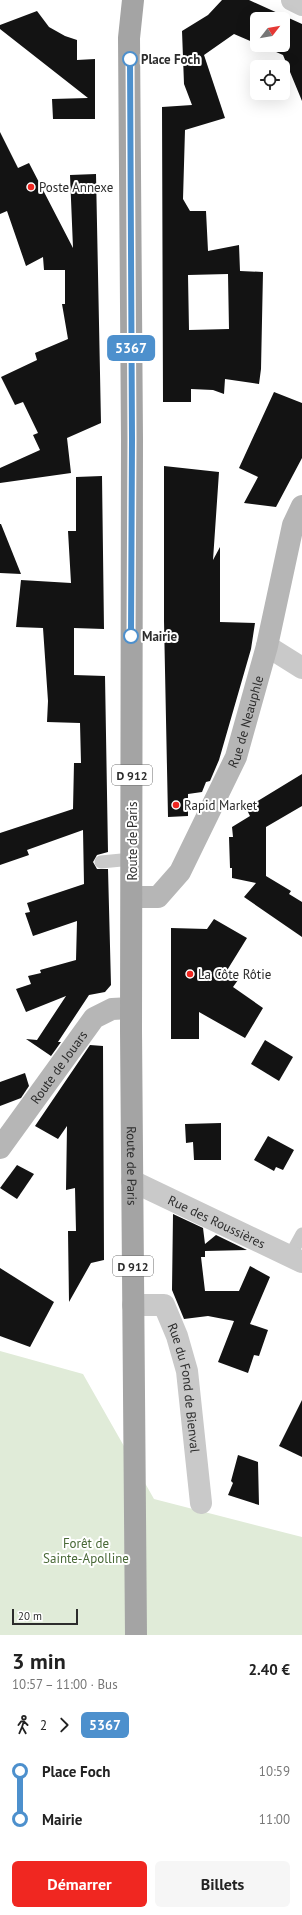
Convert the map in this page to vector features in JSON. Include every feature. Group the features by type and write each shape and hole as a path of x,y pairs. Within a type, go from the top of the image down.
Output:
{"main road":[{"name":"Route de Paris","path":"133,0 129,38 132,431 131,1008 136,1635"}],"street":[{"path":"292,0 302,5"},
{"name":"Rue de Neauphle","path":"132,897 158,897 180,872 236,757 267,646 293,525 302,506"},
{"path":"267,646 302,668"},
{"name":"Route de Jouars","path":"0,1148 94,1018 112,1009 131,1008"},
{"name":"Rue des Roussières","path":"132,1181 296,1259"},
{"name":"Rue du Fond de Bienval","path":"133,1305 164,1305 177,1336 187,1371 201,1503"}],"lane":[{"path":"101,862 132,859"},
{"path":"296,1259 302,1234"}],"green space":[{"name":"Forêt de Sainte-Apolline","path":"0,1351 83,1374 154,1499 302,1537 302,1635 0,1635"}],"building":[{"path":"222,0 249,0 276,12 250,12 250,41 234,34 204,55 225,118 185,130 183,199 190,211 206,211 208,251 239,245 240,271 263,272 261,369 259,384 225,379 224,394 213,390 191,389 191,402 163,402 162,107 192,105 184,84 182,31 208,15","holes":["228,274 229,329 189,330 188,275"]},
{"path":"37,11 49,27 65,36 77,40 77,60 95,59 95,119 53,119 52,99 88,98 0,29 0,25"},
{"path":"290,19 302,24 302,101 290,72 290,60 285,60 283,55 276,52 290,52"},
{"path":"0,132 18,168 29,163 73,248 70,175 96,174 101,423 67,438 71,473 0,483 0,468 40,450 33,435 38,433 23,402 15,405 1,377 37,360 35,353 68,339 62,304 65,304 65,270 44,270 43,257 26,266 7,211 0,214"},
{"path":"274,392 302,403 302,458 276,507 244,503 258,477 239,468"},
{"path":"164,466 219,472 213,560 220,547 220,622 255,623 251,649 219,760 210,781 206,782 202,792 188,794 188,816 168,817 164,621"},
{"path":"102,476 104,629 74,628 74,675 105,676 108,852 97,855 93,862 97,869 108,869 111,985 105,992 89,995 58,1042 61,1042 51,1056 26,1039 37,1040 66,996 26,1012 16,989 31,984 28,976 41,973 40,970 76,960 77,921 33,936 25,913 30,912 27,903 84,884 83,830 27,850 29,855 0,865 0,833 73,809 74,763 81,763 80,723 47,722 48,701 43,628 16,627 21,580 71,583 68,531 76,531 76,477"},
{"path":"1,524 21,574 0,573"},
{"path":"302,774 302,806 266,827 266,876 291,891 289,894 302,902 302,937 244,897 256,883 232,878 232,868 230,868 229,837 233,837 232,827 250,816 246,808"},
{"path":"214,919 247,938 226,972 238,980 233,987 263,1008 245,1038 199,1012 199,1039 171,1039 171,928 207,929"},
{"path":"265,1040 293,1057 279,1081 251,1064"},
{"path":"90,1045 103,1046 104,1260 91,1263 69,1302 68,1231 76,1231 75,1188 66,1190 67,1126 58,1139 35,1126"},
{"path":"25,1073 29,1086 21,1098 0,1106 0,1082"},
{"path":"221,1123 221,1160 194,1160 193,1142 186,1143 185,1124"},
{"path":"268,1136 294,1150 283,1170 276,1167 274,1171 254,1160"},
{"path":"17,1165 34,1174 17,1199 0,1188"},
{"path":"173,1214 203,1228 205,1244 216,1235 247,1250 205,1251 205,1257 201,1257 205,1291 239,1291 250,1266 270,1277 250,1324 268,1330 259,1356 254,1355 248,1373 218,1362 234,1321 208,1316 184,1319 172,1290"},
{"path":"0,1268 54,1302 30,1347 0,1336"},
{"path":"302,1400 302,1457 279,1446"},
{"path":"238,1455 258,1462 259,1505 228,1495 233,1483 231,1481"}],"bus line":[{"name":"5367","path":"130,59 132,439 131,636"}],"place":[{"name":"Place Foch","path":"130,59"},
{"name":"Poste Annexe","path":"31,187"},
{"name":"Mairie","path":"131,636"},
{"name":"Rapid Market","path":"176,805"},
{"name":"La Côte Rôtie","path":"190,974"}]}
